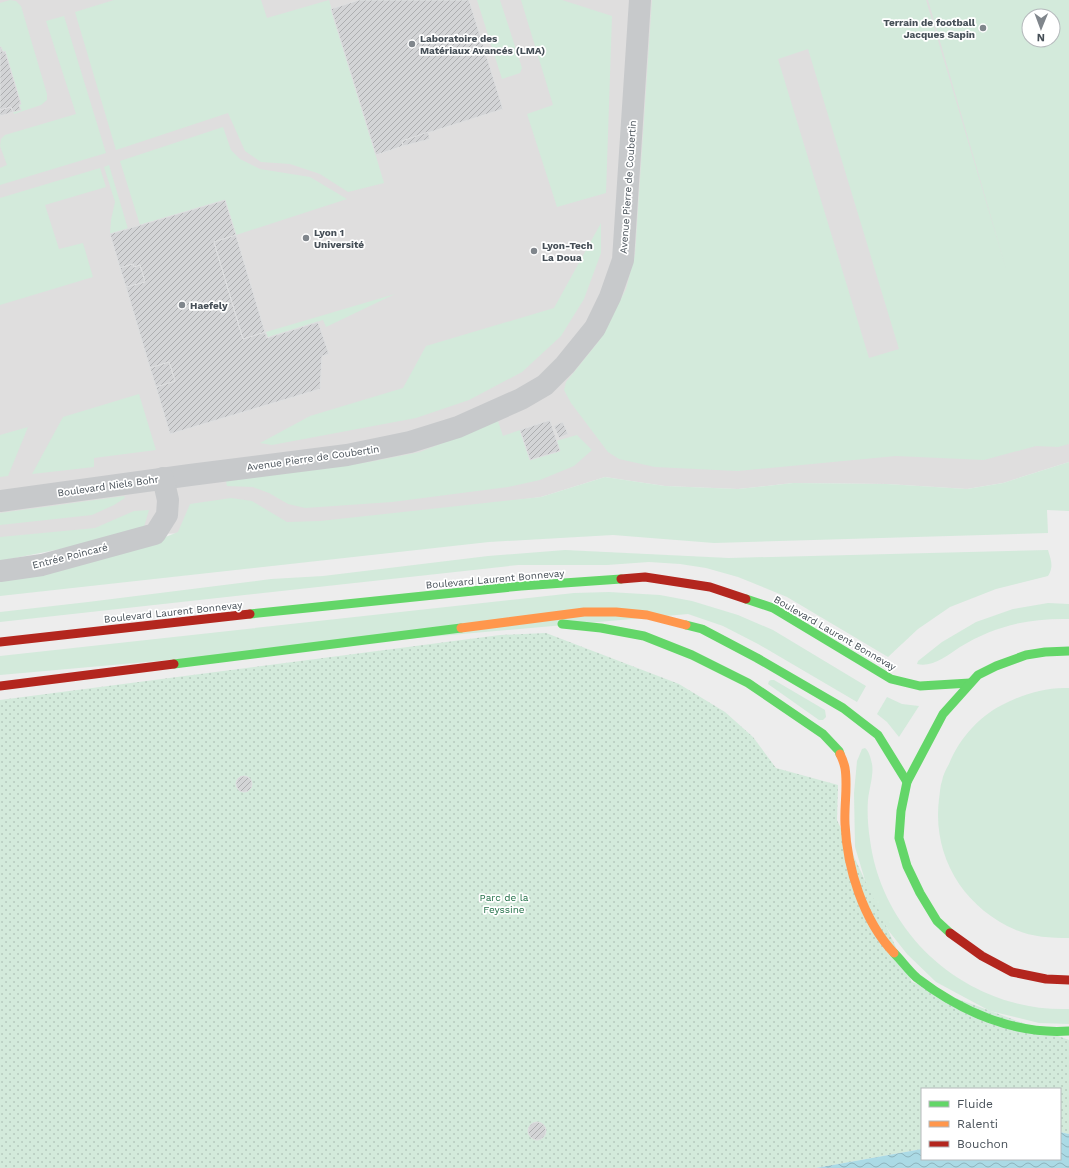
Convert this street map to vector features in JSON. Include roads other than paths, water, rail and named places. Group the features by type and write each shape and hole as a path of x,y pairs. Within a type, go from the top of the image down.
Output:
{"main road":[{"name":"Boulevard Laurent Bonnevay","path":"0,642 521,586 645,577 710,587 773,608 891,679 920,686 970,683"},
{"path":"0,686 584,612 616,612 647,615 702,629 758,658 843,708 878,735 906,782"},
{"path":"519,620 601,628 644,636 692,655 748,683 823,734 839,751 845,768 845,824 849,858 857,889 871,920 891,950 916,977 949,1000 983,1017 1014,1027 1056,1032 1069,1031"},
{"path":"1069,651 1045,652 1026,655 996,666 978,675 970,683 943,714 906,782 901,811 899,838 907,866 920,893 937,921 957,938 982,956 1012,972 1046,979 1069,980"}],"street":[{"name":"Avenue Pierre de Coubertin","path":"163,478 346,455 410,442 458,427 521,399 545,385 595,328 610,298 623,260 640,0"},
{"name":"Boulevard Niels Bohr","path":"0,501 163,478 168,500 168,515 155,534 138,538"},
{"name":"Entrée Poincaré","path":"0,572 42,565 138,538"}],"water":[{"path":"1061,1132 1069,1134 1069,1168 816,1168 921,1149 921,1160 1061,1160"}],"place":[{"name":"Terrain de football Jacques Sapin","path":"983,28"},
{"name":"Laboratoire des Matériaux Avancés (LMA)","path":"412,44"},
{"name":"Lyon 1 Université","path":"306,238"},
{"name":"Lyon-Tech La Doua","path":"534,251"},
{"name":"Haefely","path":"182,305"}],"park label":[{"name":"Parc de la Feyssine","path":"504,902"}]}
